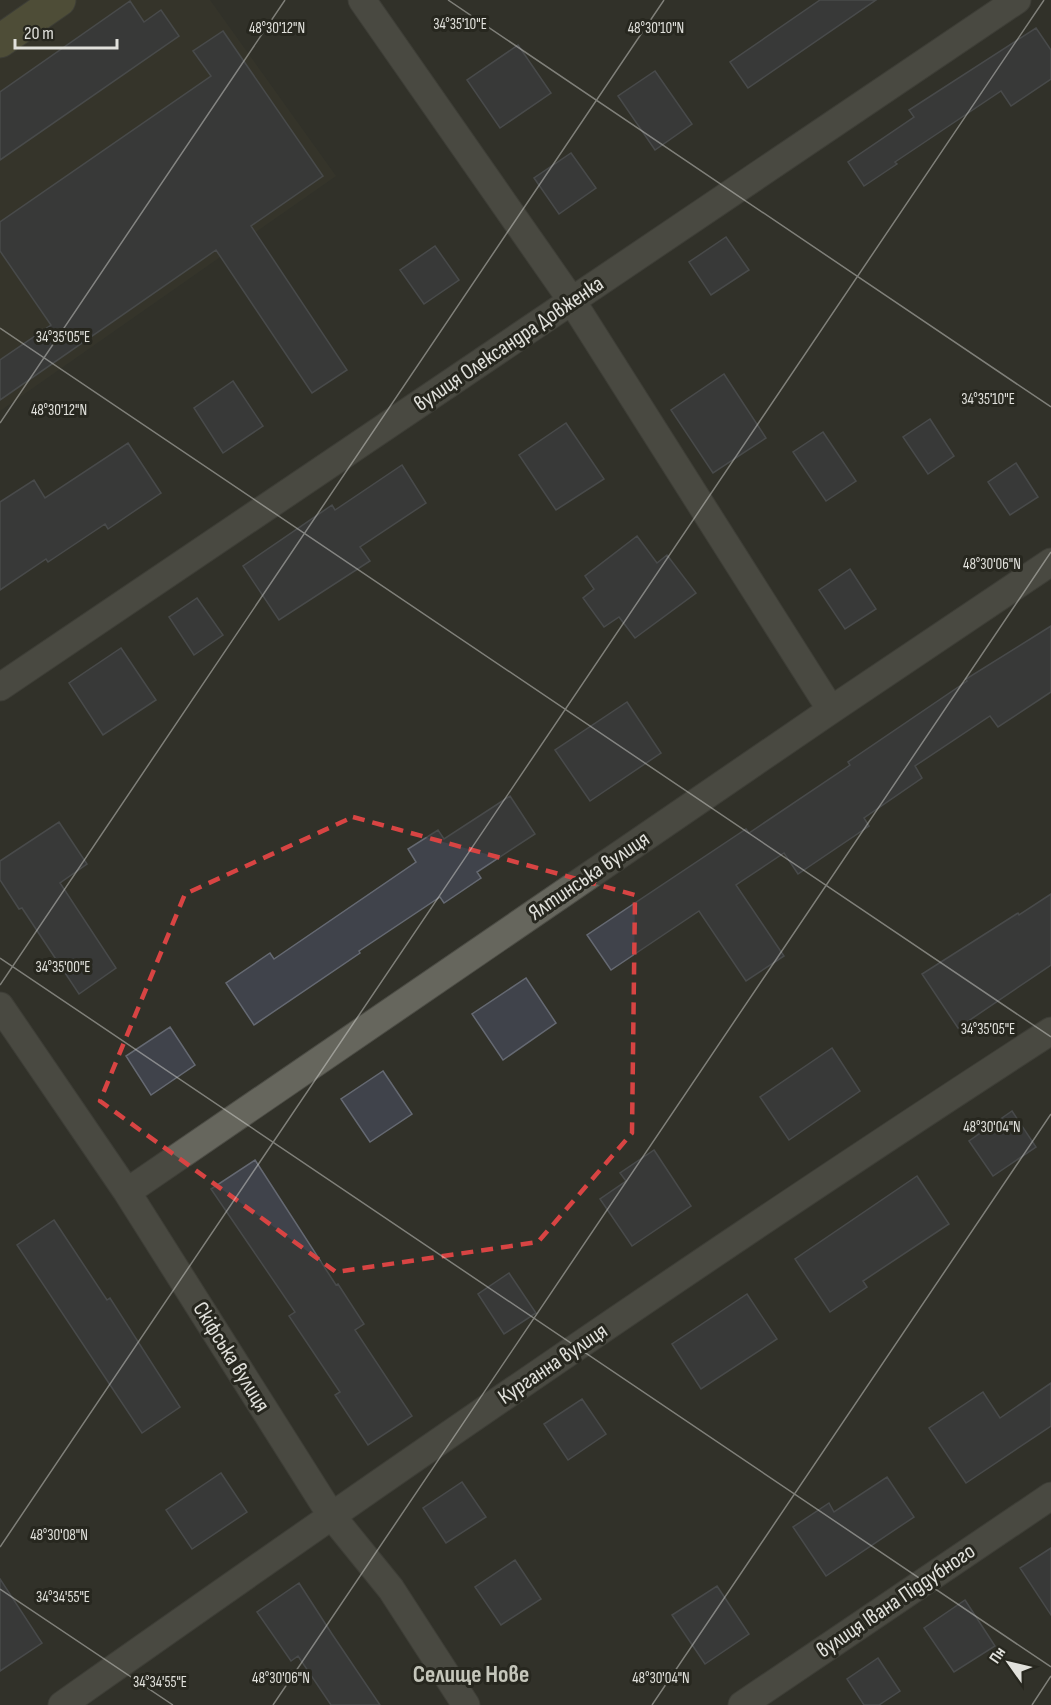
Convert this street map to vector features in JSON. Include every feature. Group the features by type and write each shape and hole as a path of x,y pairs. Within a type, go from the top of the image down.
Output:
{"street":[{"path":"0,41 59,0"},
{"path":"362,0 572,301 831,710"},
{"name":"вулиця Олександра Довженка","path":"0,687 1017,0"},
{"name":"Ялтинська вулиця","path":"127,1192 1051,562"},
{"name":"Скіфська вулиця","path":"0,1006 127,1192 331,1515 391,1589 466,1705"},
{"name":"Курганна вулиця","path":"62,1705 331,1515 861,1154 1051,1031"},
{"name":"вулиця Івана Піддубного","path":"742,1705 1051,1496"}],"highlighted area":[{"path":"353,817 635,895 632,1133 538,1242 336,1272 100,1101 185,894"}],"shaded area":[{"path":"0,0 210,0 336,176 0,411"}],"building":[{"path":"820,0 876,0 748,88 730,62"},
{"path":"130,1 144,22 161,10 179,36 0,160 0,92"},
{"path":"1036,28 1051,50 1051,79 1011,106 1001,91 895,162 897,164 864,186 848,162 914,117 909,110"},
{"path":"223,31 323,176 251,226 347,370 312,393 216,250 0,400 0,360 51,325 0,251 0,222 211,76 193,51"},
{"path":"518,45 551,93 500,128 467,80"},
{"path":"655,71 692,124 655,150 618,96"},
{"path":"571,153 596,188 559,214 534,178"},
{"path":"726,237 749,270 711,295 689,262"},
{"path":"435,246 459,280 424,304 400,270"},
{"path":"724,374 766,438 713,473 671,410"},
{"path":"233,381 263,426 223,453 194,408"},
{"path":"930,419 954,456 928,474 903,437"},
{"path":"566,423 604,479 556,510 519,455"},
{"path":"823,432 856,481 826,501 793,452"},
{"path":"128,443 161,493 108,529 105,524 48,562 46,559 0,590 0,502 34,480 45,498"},
{"path":"1016,463 1038,497 1010,515 988,482"},
{"path":"402,465 426,503 360,547 370,561 279,620 243,566 332,505 335,510"},
{"path":"637,536 657,563 667,555 696,593 635,638 619,617 604,627 583,598 594,589 585,576"},
{"path":"850,569 876,609 845,629 819,590"},
{"path":"197,598 223,635 194,655 169,617"},
{"path":"1051,626 1051,692 998,727 990,716 915,766 922,778 864,818 869,826 798,874 784,853 736,885 784,956 746,981 699,911 611,970 587,935 746,829 749,833 850,765 848,762 967,681 966,679"},
{"path":"121,648 156,700 103,735 69,683"},
{"path":"627,702 661,753 590,801 555,750"},
{"path":"510,796 535,834 477,872 481,878 444,903 440,897 254,1025 226,983 270,953 274,959 416,862 408,849 438,830 444,839"},
{"path":"59,822 87,864 60,883 116,968 79,994 22,908 19,909 0,880 0,861"},
{"path":"1051,894 1051,965 958,1028 922,974"},
{"path":"526,978 556,1023 503,1060 472,1014"},
{"path":"170,1027 195,1065 151,1095 126,1056"},
{"path":"832,1048 860,1091 789,1140 760,1097"},
{"path":"383,1071 412,1114 370,1142 341,1099"},
{"path":"1012,1111 1036,1147 993,1176 969,1141"},
{"path":"654,1150 691,1206 632,1246 600,1199 626,1181 620,1173"},
{"path":"255,1160 364,1324 355,1330 412,1416 368,1445 335,1395 340,1392 289,1316 295,1312 211,1189"},
{"path":"917,1176 949,1224 863,1281 867,1287 830,1312 795,1259"},
{"path":"54,1220 107,1300 110,1298 180,1407 142,1433 17,1245"},
{"path":"509,1273 536,1313 504,1334 478,1294"},
{"path":"747,1294 777,1339 701,1389 672,1344"},
{"path":"1051,1383 1051,1426 966,1483 929,1428 983,1392 1000,1418"},
{"path":"582,1399 606,1434 568,1460 544,1424"},
{"path":"221,1473 247,1512 192,1549 166,1510"},
{"path":"887,1477 914,1517 826,1576 793,1527 829,1503 834,1512"},
{"path":"462,1482 486,1517 446,1543 423,1508"},
{"path":"1051,1548 1051,1615 1020,1568"},
{"path":"515,1560 541,1599 501,1625 475,1587"},
{"path":"0,1579 42,1643 0,1671"},
{"path":"299,1583 380,1705 331,1705 298,1656 291,1661 257,1612"},
{"path":"717,1586 749,1634 705,1664 672,1615"},
{"path":"965,1600 995,1646 954,1672 924,1628"},
{"path":"878,1658 900,1691 879,1705 864,1705 847,1679"}],"district":[{"name":"Селище Нове","path":"471,1674"}]}
